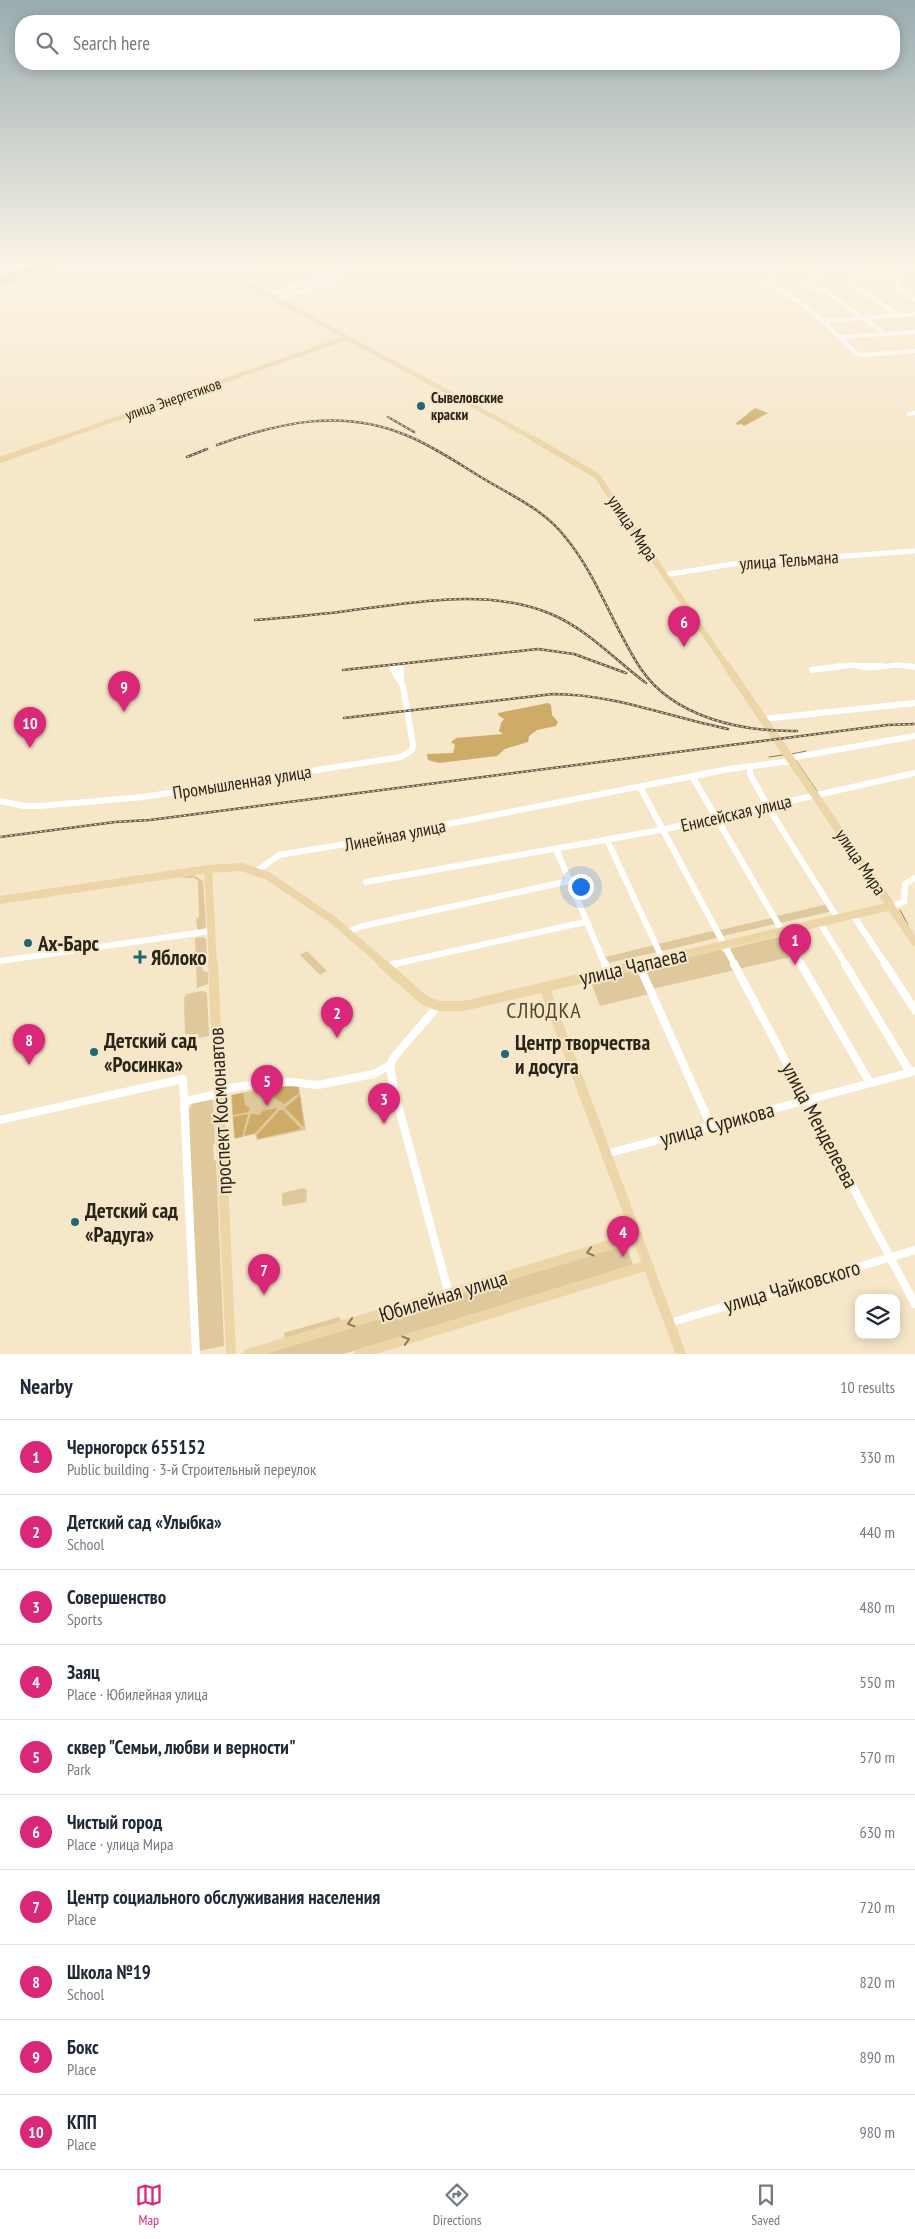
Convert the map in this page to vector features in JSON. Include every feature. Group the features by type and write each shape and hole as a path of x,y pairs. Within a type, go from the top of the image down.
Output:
{"main road":[{"name":"улица Мира","path":"328,328 599,477 915,942"},
{"name":"улица Энергетиков","path":"0,460 346,338"},
{"path":"0,900 208,869 242,867 257,870"},
{"name":"проспект Космонавтов","path":"208,869 231,1354"},
{"name":"улица Чапаева","path":"257,870 317,909 347,932 419,996 438,1006 464,1006 891,906"},
{"path":"544,987 681,1354"},
{"name":"Юбилейная улица","path":"248,1354 637,1237"},
{"name":"Юбилейная улица","path":"359,1354 648,1265"}],"street":[{"path":"831,328 856,354 915,351"},
{"path":"877,328 885,334"},
{"path":"840,337 915,332"},
{"path":"909,414 915,413"},
{"name":"улица Тельмана","path":"664,575 733,564 915,551"},
{"path":"812,670 853,665 866,668 897,665 915,667"},
{"name":"Промышленная улица","path":"0,801 24,806 40,806 143,797 401,757 412,750 413,744 401,682"},
{"path":"763,719 915,703"},
{"name":"Линейная улица","path":"257,870 279,855 346,844 692,776 915,736"},
{"path":"750,766 750,774 768,807 838,919"},
{"name":"Енисейская улица","path":"366,882 661,830 915,773"},
{"path":"692,776 870,1083"},
{"name":"улица Менделеева","path":"640,787 661,830 725,945 915,1304"},
{"path":"607,840 663,960"},
{"path":"556,849 585,922 608,972"},
{"path":"891,906 907,904 905,884 915,878"},
{"path":"347,932 367,925 569,881"},
{"path":"853,915 915,1010"},
{"path":"387,968 391,965 585,922"},
{"path":"820,923 912,1072"},
{"path":"0,961 211,931"},
{"path":"639,965 711,1126"},
{"path":"185,1101 262,1083 291,1082 306,1085 374,1074 390,1065 438,1006"},
{"path":"390,1065 394,1090 449,1294"},
{"name":"улица Сурикова","path":"606,1154 912,1072"},
{"path":"0,1120 183,1079 196,1354"},
{"name":"улица Чайковского","path":"669,1323 915,1250"}],"shaded area":[{"path":"755,408 768,413 744,426 741,424 737,425 736,423"},
{"path":"548,703 551,705 552,715 558,722 556,726 537,730 529,736 528,742 505,749 497,756 439,763 428,760 427,754 453,753 455,745 451,742 456,738 503,734 499,731 504,719 498,713"},
{"path":"192,874 203,881 206,926 204,929 199,930 196,919 199,917 198,881 195,878 182,878"},
{"path":"828,904 833,911 780,923 777,916"},
{"path":"772,918 775,924 723,936 720,930"},
{"path":"713,931 717,938 662,951 658,944"},
{"path":"203,937 206,939 207,959 202,961 203,971 208,972 208,984 197,988 195,938"},
{"path":"778,937 783,939 794,956 739,969 730,950 732,948"},
{"path":"654,945 657,952 608,963 606,957"},
{"path":"720,950 724,952 735,970 652,989 645,971 646,967"},
{"path":"307,951 327,971 320,975 300,955"},
{"path":"627,972 639,974 649,994 600,1006 592,985 596,980"},
{"path":"203,991 207,993 209,1036 199,1038 198,1034 185,1034 184,998 186,994"},
{"path":"290,1084 299,1086 306,1130 257,1140 255,1134 234,1139 231,1095"},
{"path":"289,1085 298,1087 299,1093 284,1104 261,1090 265,1088"},
{"path":"243,1093 245,1105 250,1108 248,1112 233,1115 232,1095"},
{"path":"300,1095 304,1127 285,1108"},
{"path":"213,1100 215,1142 213,1146 214,1160 216,1161 224,1346 199,1351 189,1110 193,1102"},
{"path":"278,1108 255,1133 244,1136 251,1114 260,1115 262,1111"},
{"path":"280,1110 283,1110 301,1129 258,1139 257,1135"},
{"path":"248,1114 242,1137 235,1138 233,1117"},
{"path":"304,1188 307,1190 306,1202 282,1205 282,1193"},
{"path":"626,1244 633,1265 343,1354 265,1354"},
{"path":"339,1317 342,1322 285,1339 284,1333"}],"waterway":[{"path":"792,754 806,751"},
{"path":"769,757 783,755"},
{"path":"795,759 817,791"},
{"path":"866,863 892,902"},
{"path":"900,910 908,925"}],"railway":[{"path":"388,417 414,432"},
{"path":"217,445 264,430 312,421 336,420 384,427 418,440 528,505 558,528 587,569 641,669 655,686 672,700 711,719 733,725 754,729 797,731"},
{"path":"187,457 207,449"},
{"path":"255,620 453,599 503,601 527,606 564,620 589,636 646,683"},
{"path":"343,670 538,649 574,654 626,673"},
{"path":"344,718 553,694 576,695 620,702 728,729"},
{"path":"0,837 115,822 150,820 887,725 915,724"}],"place":[{"name":"Сывеловские краски","path":"421,406"},
{"name":"Чистый город","path":"684,647"},
{"name":"Бокс","path":"124,712"},
{"name":"КПП","path":"30,748"},
{"name":"Ах-Барс","path":"28,943"},
{"name":"Яблоко","path":"140,957"},
{"name":"Черногорск 655152","path":"795,965"},
{"name":"Детский сад «Улыбка»","path":"337,1038"},
{"name":"Детский сад «Росинка»","path":"94,1052"},
{"name":"Центр творчества и досуга","path":"505,1054"},
{"name":"Школа №19","path":"29,1065"},
{"name":"сквер \"Семьи, любви и верности\"","path":"267,1106"},
{"name":"Совершенство","path":"384,1124"},
{"name":"Детский сад «Радуга»","path":"75,1222"},
{"name":"Заяц","path":"623,1257"},
{"name":"Центр социального обслуживания населения","path":"264,1295"}],"district":[{"name":"СЛЮДКА","path":"544,1010"}]}
